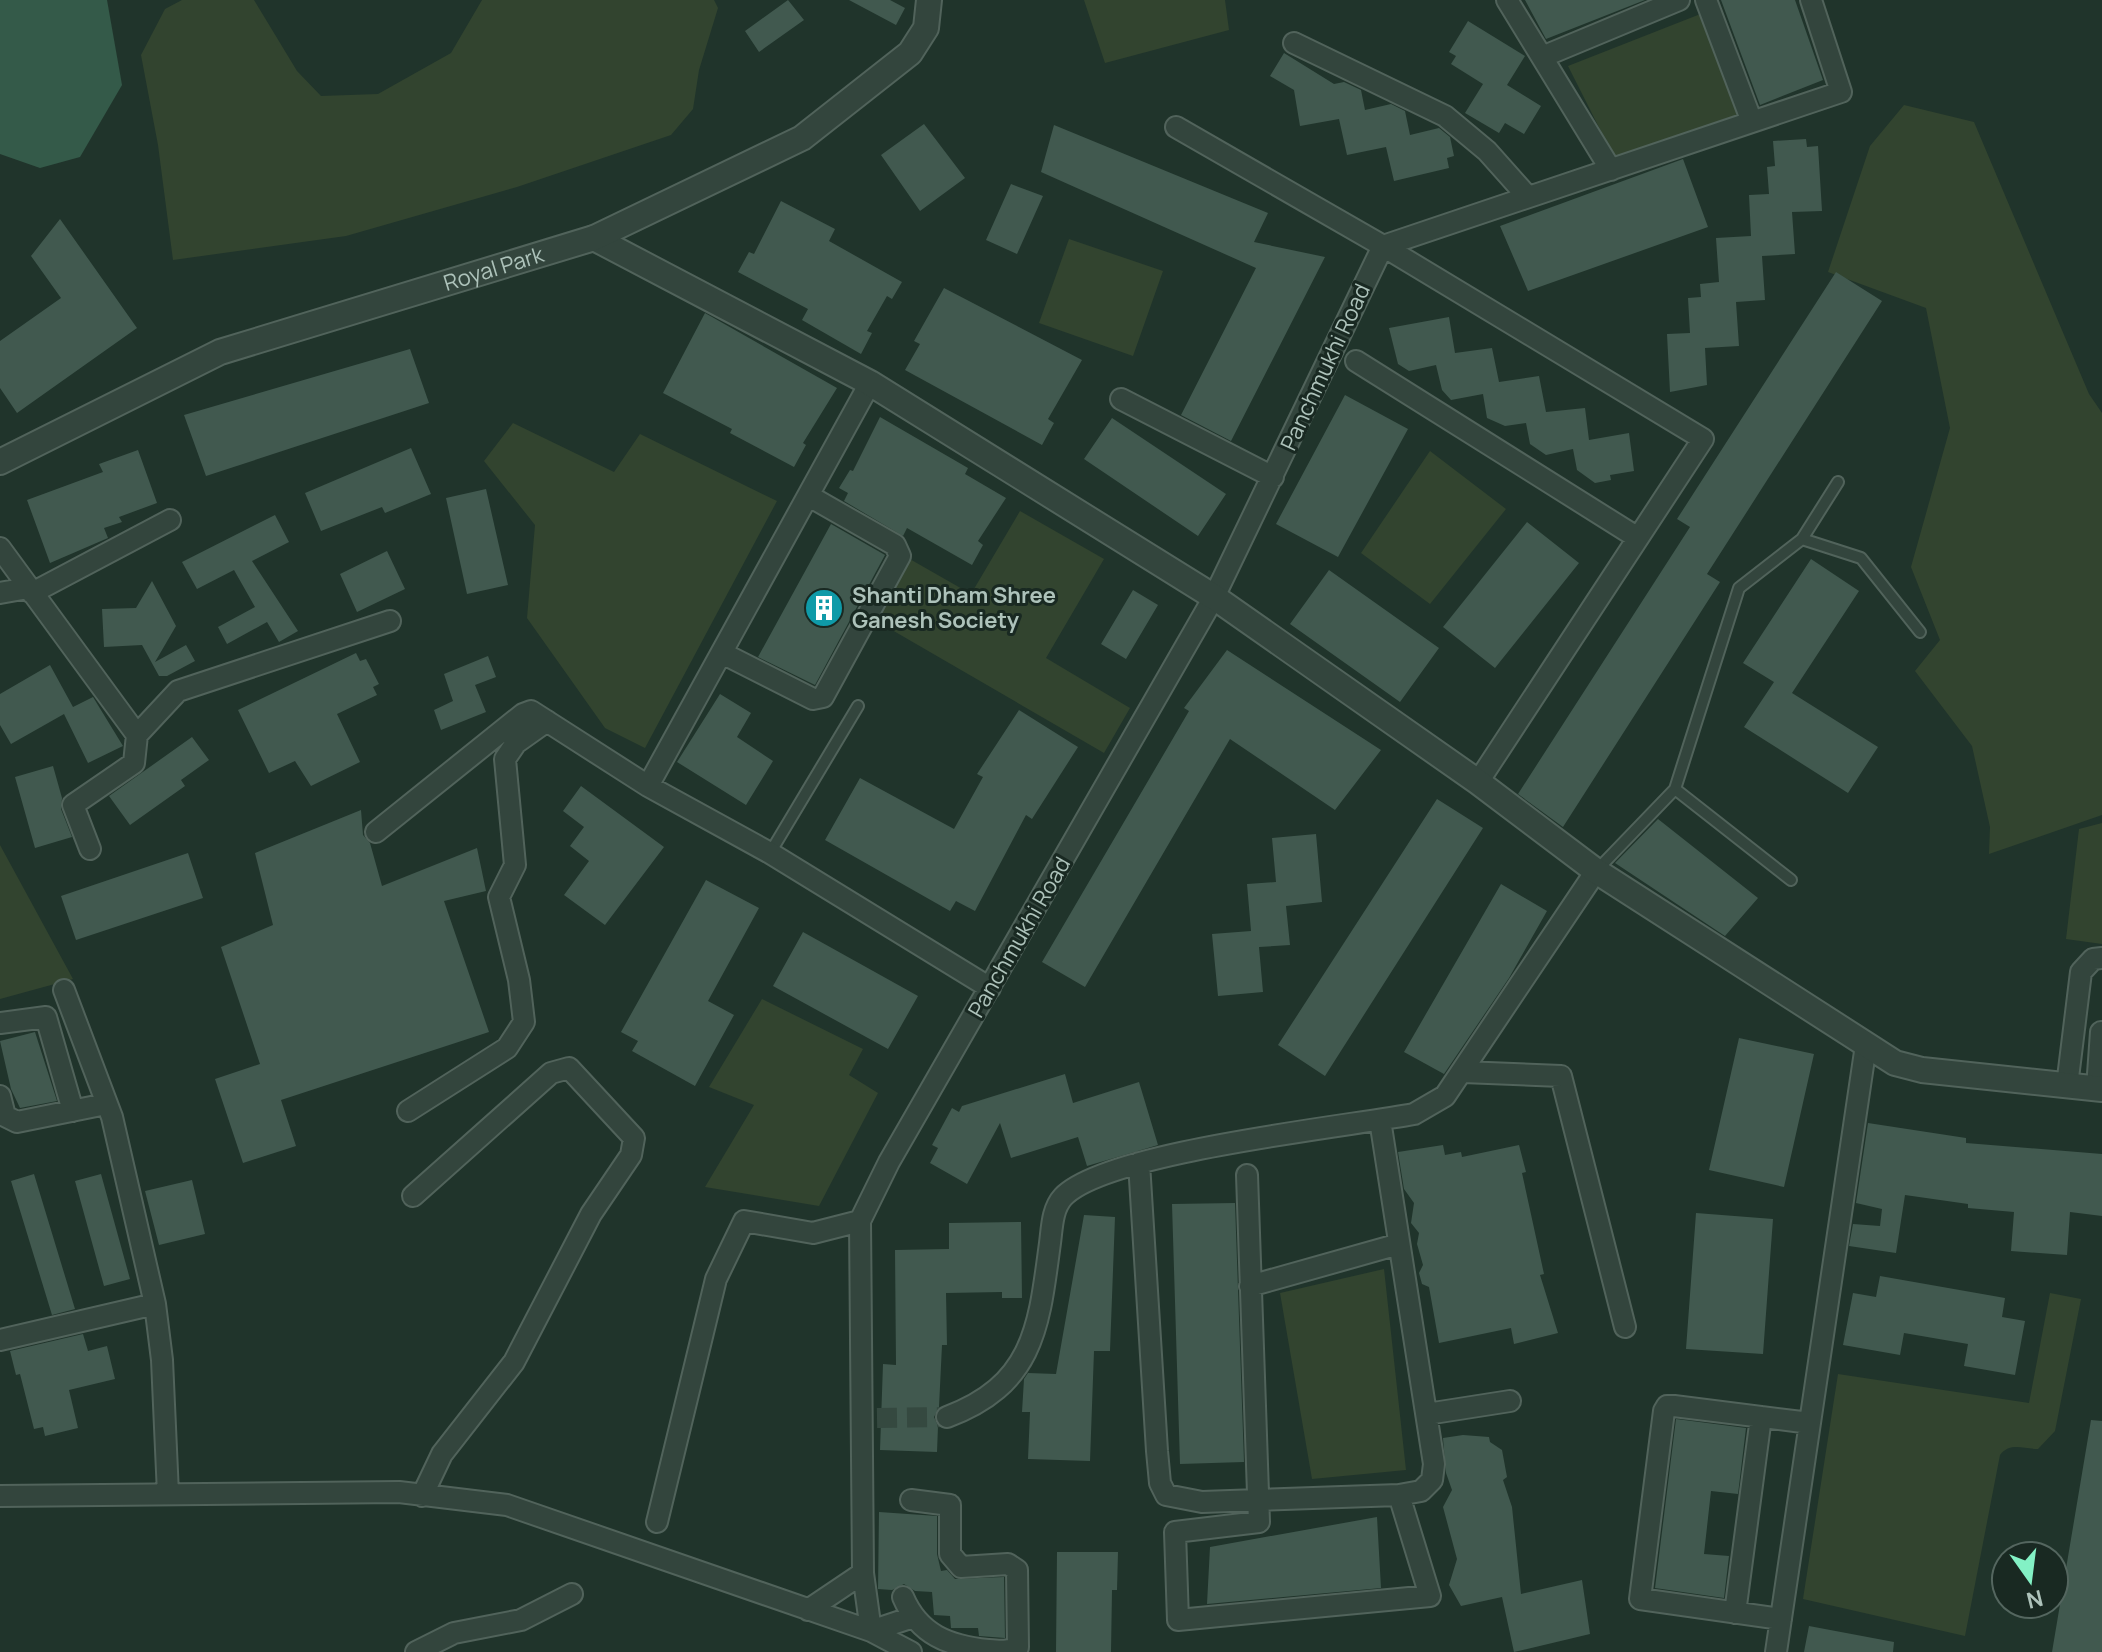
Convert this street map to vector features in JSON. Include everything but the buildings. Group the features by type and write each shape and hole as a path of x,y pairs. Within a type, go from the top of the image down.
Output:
{"street":[{"name":"Royal Park","path":"0,462 220,352 594,238 802,138 910,53 926,28 929,0"},
{"path":"1507,0 1611,170"},
{"path":"1542,57 1679,0"},
{"path":"1706,0 1752,122"},
{"path":"1383,246 1841,92 1811,0"},
{"path":"1294,43 1445,116 1487,151 1528,197"},
{"path":"1176,127 1383,246 1703,439 1478,782"},
{"path":"594,238 870,383 1214,597 1478,782 1596,871 1895,1063 1922,1070 2099,1088 2101,1032"},
{"name":"Panchmukhi Road","path":"871,1631 863,1573 870,1418 860,1221 889,1162 1214,597 1383,246"},
{"path":"1356,361 1638,538"},
{"path":"648,786 870,383"},
{"path":"1121,399 1273,477"},
{"path":"722,653 813,699 823,697 900,556 895,545 809,496"},
{"path":"0,593 30,590 170,520"},
{"path":"0,548 137,735"},
{"path":"90,849 73,805 134,763 137,735 178,691 390,621"},
{"path":"376,832 523,714 531,711 648,786 770,853 990,988"},
{"path":"408,1111 507,1048 524,1022 519,980 499,897 515,865 505,759 516,743 547,721"},
{"path":"947,1417 973,1407 993,1391 1029,1351 1039,1324 1053,1216 1062,1198 1086,1181 1139,1163 1414,1114 1445,1096 1596,871"},
{"path":"2067,1086 2081,972 2086,964 2102,958"},
{"path":"64,990 106,1104 155,1304 162,1360 168,1494"},
{"path":"0,1023 46,1017 73,1111"},
{"path":"1776,1652 1866,1045"},
{"path":"413,1196 551,1073 563,1067 569,1068 634,1138 631,1155 591,1214 514,1362 442,1454 422,1496"},
{"path":"1463,1072 1561,1076 1625,1327"},
{"path":"0,1096 5,1116 17,1122 106,1104"},
{"path":"1139,1163 1160,1483 1166,1495 1202,1502 1399,1495 1421,1491 1432,1480 1434,1464 1380,1120"},
{"path":"1247,1175 1259,1522 1175,1532 1178,1620 1430,1596 1399,1495"},
{"path":"657,1522 716,1279 744,1221 813,1233 860,1221"},
{"path":"1250,1286 1399,1244"},
{"path":"0,1340 155,1304"},
{"path":"1427,1414 1510,1401"},
{"path":"1781,1619 1640,1599 1641,1578 1667,1406 1810,1423"},
{"path":"1735,1613 1761,1417"},
{"path":"0,1496 59,1498 399,1492 507,1505 871,1631 911,1652"},
{"path":"903,1597 913,1617 932,1635 962,1647 1008,1652 1014,1650 1019,1642 1017,1570 1008,1564 961,1567 950,1554 950,1505 911,1500"},
{"path":"808,1610 863,1573"},
{"path":"416,1652 454,1633 521,1620 572,1594"},
{"path":"871,1631 913,1617"}],"lane":[{"path":"1335,348 1356,361"},
{"path":"1596,871 1675,789 1739,588 1802,539 1838,482"},
{"path":"1802,539 1861,558 1920,632"},
{"path":"770,853 858,706"},
{"path":"1675,789 1791,880"}],"shaded area":[{"path":"0,0 107,0 122,85 80,157 40,168 0,154"},
{"path":"182,0 254,0 297,71 321,96 378,94 451,53 482,0 714,0 718,8 699,70 693,109 671,135 517,187 346,236 173,260 158,145 141,55 165,9"},
{"path":"1084,0 1225,0 1229,30 1105,63"},
{"path":"1703,13 1740,117 1615,159 1568,66"},
{"path":"1904,105 1974,122 2089,394 2102,413 2102,815 1989,854 1990,827 1972,746 1915,671 1940,640 1911,567 1950,428 1926,308 1828,272 1870,146"},
{"path":"1069,239 1163,271 1133,356 1039,323"},
{"path":"513,423 614,472 640,434 777,501 645,748 605,728 527,618 535,525 484,461"},
{"path":"1430,451 1506,509 1430,604 1361,553"},
{"path":"1020,511 1104,559 1046,658 1130,708 1104,753 873,619 908,558 971,594"},
{"path":"2102,823 2102,944 2066,939 2079,829"},
{"path":"0,845 73,979 0,999"},
{"path":"762,999 863,1049 849,1075 878,1093 819,1206 705,1187 754,1105 709,1087"},
{"path":"1384,1269 1406,1470 1312,1479 1280,1293"},
{"path":"2050,1293 2081,1299 2055,1431 2038,1449 2013,1447 2000,1455 1965,1636 1803,1599 1838,1374 2029,1403"}],"tunnel":[{"path":"877,1418 947,1417"}],"place":[{"name":"Shanti Dham Shree Ganesh Society","path":"824,608"}]}
